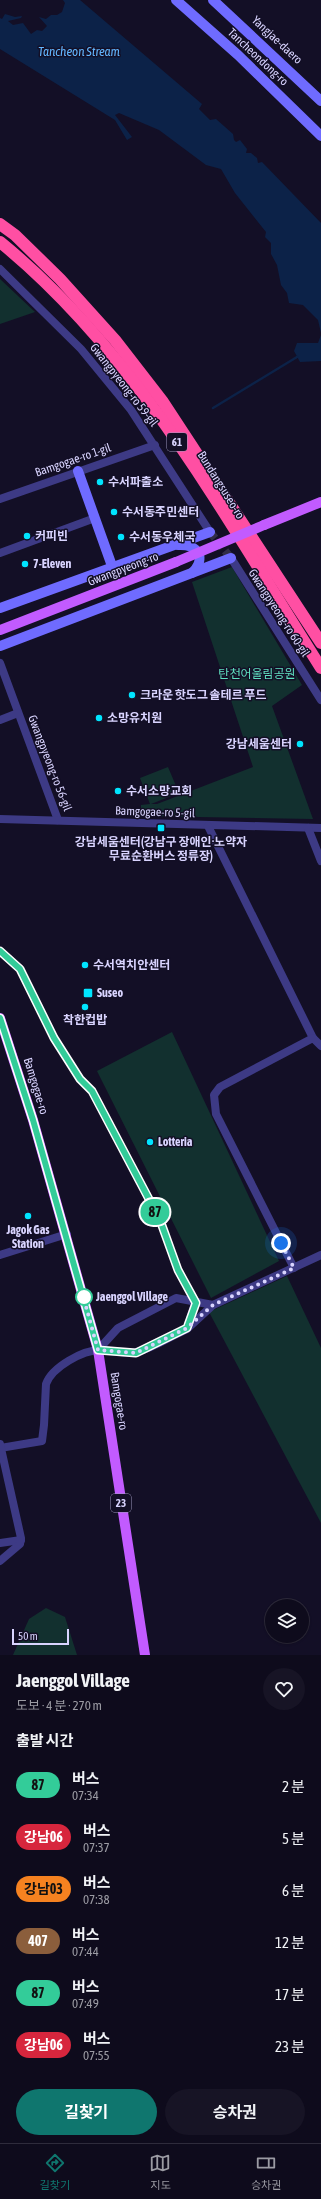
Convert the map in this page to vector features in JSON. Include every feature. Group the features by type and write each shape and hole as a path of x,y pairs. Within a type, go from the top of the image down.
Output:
{"highway":[{"path":"0,220 15,235"},
{"name":"Bundangsuseo-ro","path":"0,224 15,235 60,279 110,334 164,402 321,643"},
{"name":"Bundangsuseo-ro","path":"0,242 32,268 86,324 142,393 188,458 321,668"}],"main road":[{"name":"Tancheondong-ro","path":"176,0 238,55 321,136"},
{"name":"Yangjae-daero","path":"213,0 274,55 321,101"},
{"name":"Gwangpyeong-ro","path":"78,471 112,566"},
{"name":"Gwangpyeong-ro","path":"0,630 176,562 321,502"},
{"path":"0,608 112,566 210,532"},
{"path":"170,546 188,544 195,548 199,554 200,561 192,573"},
{"path":"0,646 231,558"},
{"name":"Bamgogae-ro","path":"0,1018 14,1058 67,1234 98,1350 145,1655"}],"street":[{"name":"Gwangpyeong-ro 59-gil","path":"0,269 81,349 131,410 210,532"},
{"name":"Bamgogae-ro 1-gil","path":"0,499 155,445"},
{"path":"0,553 95,518"},
{"name":"Gwangpyeong-ro 60-gil","path":"231,558 321,700"},
{"name":"Gwangpyeong-ro 56-gil","path":"0,664 58,820"},
{"name":"Gwangpyeong-ro 56-gil","path":"0,720 18,713"},
{"name":"Bamgogae-ro 5-gil","path":"0,819 321,828"},
{"path":"208,826 313,1038 321,1046"},
{"path":"308,828 321,862"},
{"path":"294,1268 216,1114 214,1095 220,1087 313,1038"},
{"path":"0,1255 67,1234"},
{"path":"0,1561 20,1544 21,1540 0,1446 42,1441 46,1384 48,1378 74,1357 98,1350 136,1353 187,1328 213,1305 321,1255"},
{"path":"98,1350 118,1328 176,1298 213,1305"},
{"path":"187,1328 196,1303"},
{"path":"0,1543 21,1540"}],"green space":[{"path":"0,279 35,312 0,324"},
{"name":"탄천어울림공원","path":"232,567 302,685 272,706 313,819 141,816 141,805 150,804 140,778 168,767 179,793 151,804 157,804 253,767 192,582"},
{"path":"172,1032 279,1261 211,1298 97,1071"},
{"path":"287,1276 321,1348 321,1523 209,1312"},
{"path":"46,1608 65,1617 77,1655 13,1655 29,1619"}],"water":[{"name":"Tancheon Stream","path":"63,0 80,0 202,104 199,109 210,120 216,119 233,134 236,142 240,140 247,149 246,153 251,153 257,158 258,163 262,162 321,223 321,333 318,320 303,305 289,303 287,293 281,285 277,265 271,254 271,243 265,237 266,232 235,193 221,169 206,165 159,130 119,113 115,115 132,137 127,140 115,120 0,49 0,18 2,19 5,14 15,17 22,16 21,18 8,21 13,25 23,23 31,34 37,30 42,31 47,26 39,17 46,19 51,15 57,15 62,12 65,3"},
{"path":"321,335 321,361 300,362 294,351 297,343 318,343"}],"waterway":[{"path":"213,408 297,357"}],"tunnel":[{"path":"210,532 231,558"}],"bus line":[{"name":"87","path":"0,951 20,969 54,1038 80,1079 92,1091 160,1220 178,1270 196,1303 187,1328 136,1353 98,1350 67,1234 14,1058 0,1018"}],"place":[{"name":"수서파출소","path":"100,482"},
{"name":"수서동주민센터","path":"114,512"},
{"name":"커피빈","path":"27,536"},
{"name":"수서동우체국","path":"121,537"},
{"name":"7-Eleven","path":"25,564"},
{"name":"크라운 핫도그 솔테르 푸드","path":"132,695"},
{"name":"소망유치원","path":"99,718"},
{"name":"강남세움센터","path":"300,744"},
{"name":"수서소망교회","path":"118,791"},
{"name":"강남세움센터(강남구 장애인·노약자 무료순환버스 정류장)","path":"161,828"},
{"name":"수서역치안센터","path":"85,965"},
{"name":"Suseo","path":"88,993"},
{"name":"착한컵밥","path":"85,1007"},
{"name":"Lotteria","path":"150,1142"},
{"name":"Jagok Gas Station","path":"28,1216"},
{"name":"Jaenggol Village","path":"84,1297"}],"route":[{"path":"84,1297 82,1292 98,1350 136,1353 187,1328 213,1305 269,1278 294,1268 281,1243"}]}
